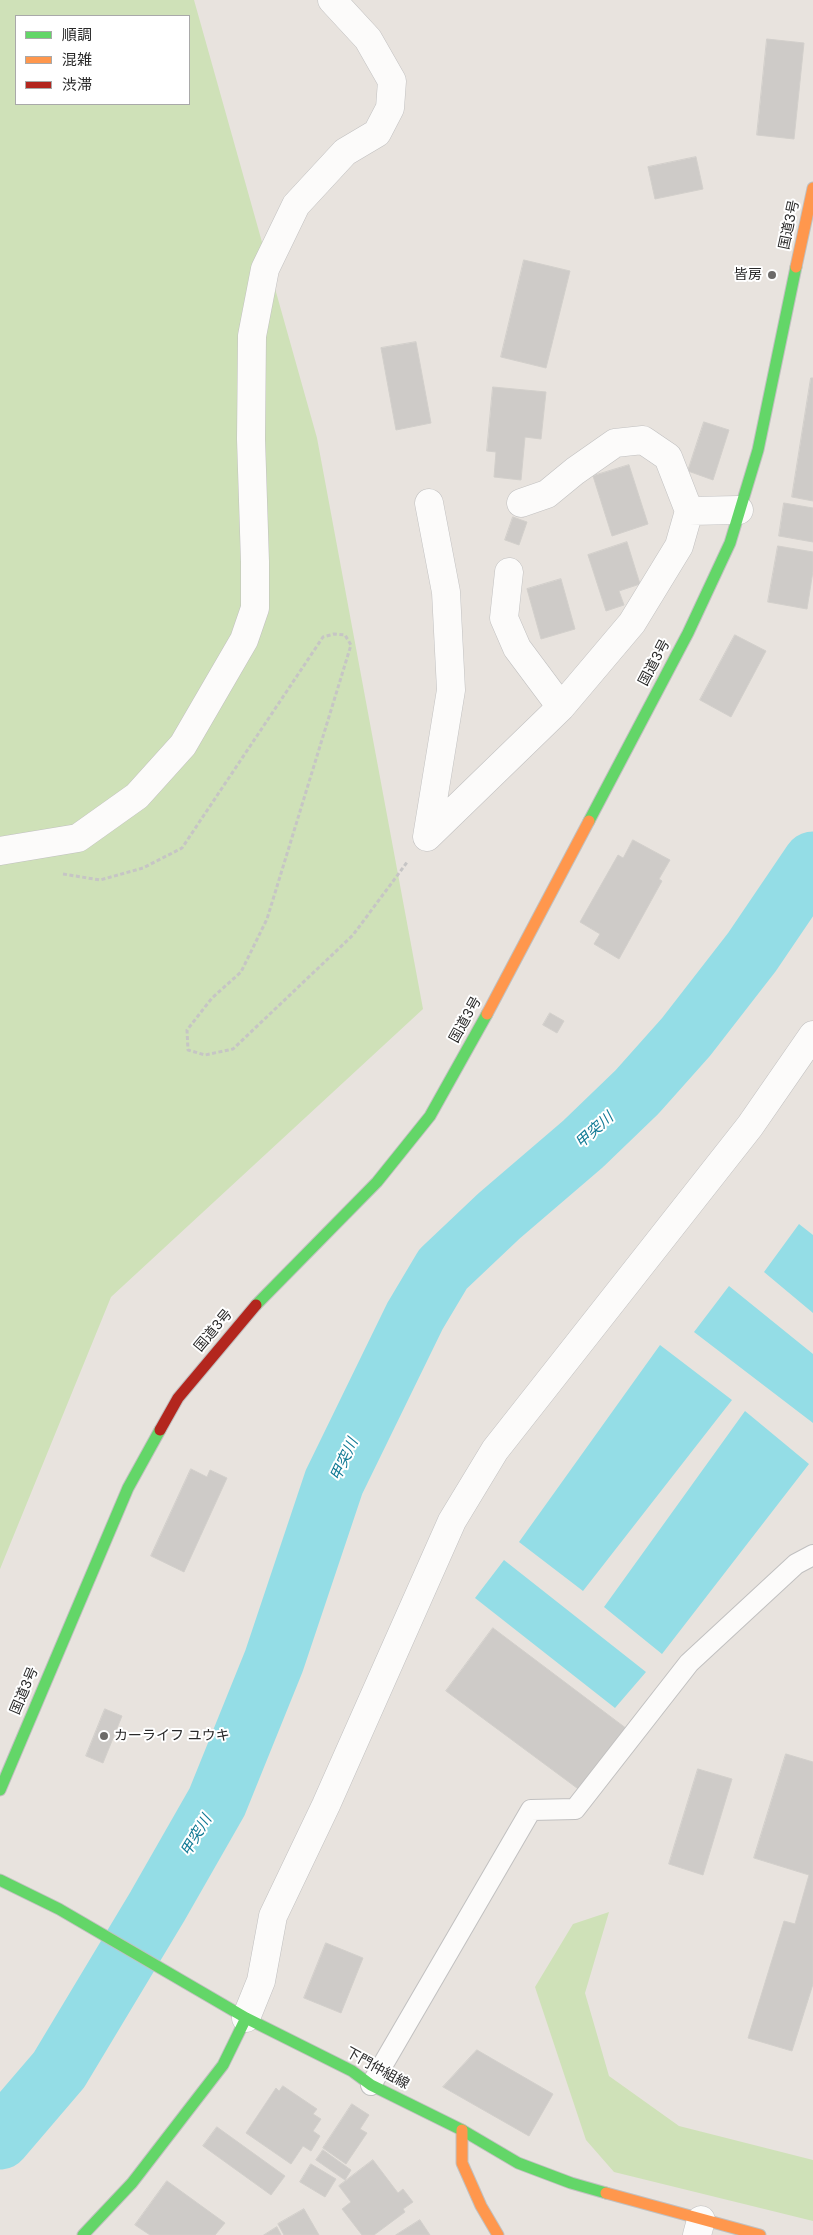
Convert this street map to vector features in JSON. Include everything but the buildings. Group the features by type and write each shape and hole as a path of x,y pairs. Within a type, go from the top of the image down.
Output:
{"main road":[{"name":"国道3号","path":"0,1790 128,1488 178,1398 247,1314 378,1182 430,1116 504,983 688,633 730,543 758,450 813,188"},
{"name":"下門仲組線","path":"0,1880 59,1909 237,2013 352,2071 371,2085 462,2130 518,2163 699,2228 760,2235"},
{"path":"83,2235 132,2183 223,2066 237,2013"},
{"path":"462,2130 462,2163 498,2235"}],"street":[{"path":"0,851 78,838 137,796 183,745 244,640 255,608 256,562 251,439 252,336 266,269 296,205 345,152 378,133 390,108 392,81 368,39 332,0"},
{"path":"426,837 561,707 632,623 679,546 689,511 668,457 643,440 615,444 575,471 547,494 521,503"},
{"path":"426,837 451,690 446,592 429,503"},
{"path":"689,511 739,510"},
{"path":"509,572 504,618 517,648 561,707"},
{"path":"237,2013 261,1981 273,1916 354,1743 452,1521 495,1450 750,1126 813,1035"}],"lane":[{"path":"371,2085 531,1810 575,1809 689,1663 796,1564 813,1555"}],"path":[{"path":"56,872 100,880 143,868 182,848 323,637 334,634 345,635 351,645 267,919 242,972 212,998 187,1030 188,1050 205,1055 233,1049 353,935 426,837"}],"green space":[{"path":"0,0 194,0 317,438 423,1009 111,1297 0,1569"},
{"path":"609,1912 585,1993 609,2076 679,2126 813,2160 813,2221 614,2172 586,2140 535,1987 573,1924"}],"water":[{"path":"799,1224 813,1235 813,1313 764,1272"},
{"path":"729,1286 813,1354 813,1423 694,1332"},
{"path":"660,1345 732,1400 583,1591 519,1542"},
{"path":"745,1411 809,1464 662,1654 604,1607"},
{"path":"504,1560 646,1672 615,1708 475,1598"}],"waterway":[{"name":"甲突川","path":"0,2139 59,2070 157,1907 217,1802 274,1661 334,1482 415,1316 443,1269 499,1216 583,1144 637,1092 686,1037 752,952 813,862"}],"traffic: fast":[{"path":"589,821 688,633 730,543 758,450 796,267"},
{"path":"256,1305 377,1182 430,1116 487,1014"},
{"path":"0,1790 128,1488 160,1430"},
{"path":"0,1880 59,1909 246,2018 352,2071 371,2085 462,2130 518,2163 571,2183 606,2193"},
{"path":"83,2235 132,2183 223,2065 246,2018"}],"traffic: slow":[{"path":"796,267 813,188"},
{"path":"487,1014 589,821"},
{"path":"462,2130 462,2163 481,2206 498,2235"},
{"path":"606,2193 760,2235"}],"traffic: jam":[{"path":"160,1430 178,1398 256,1305"}],"place":[{"name":"皆房","path":"772,275"},
{"name":"カーライフ ユウキ","path":"104,1736"}]}
